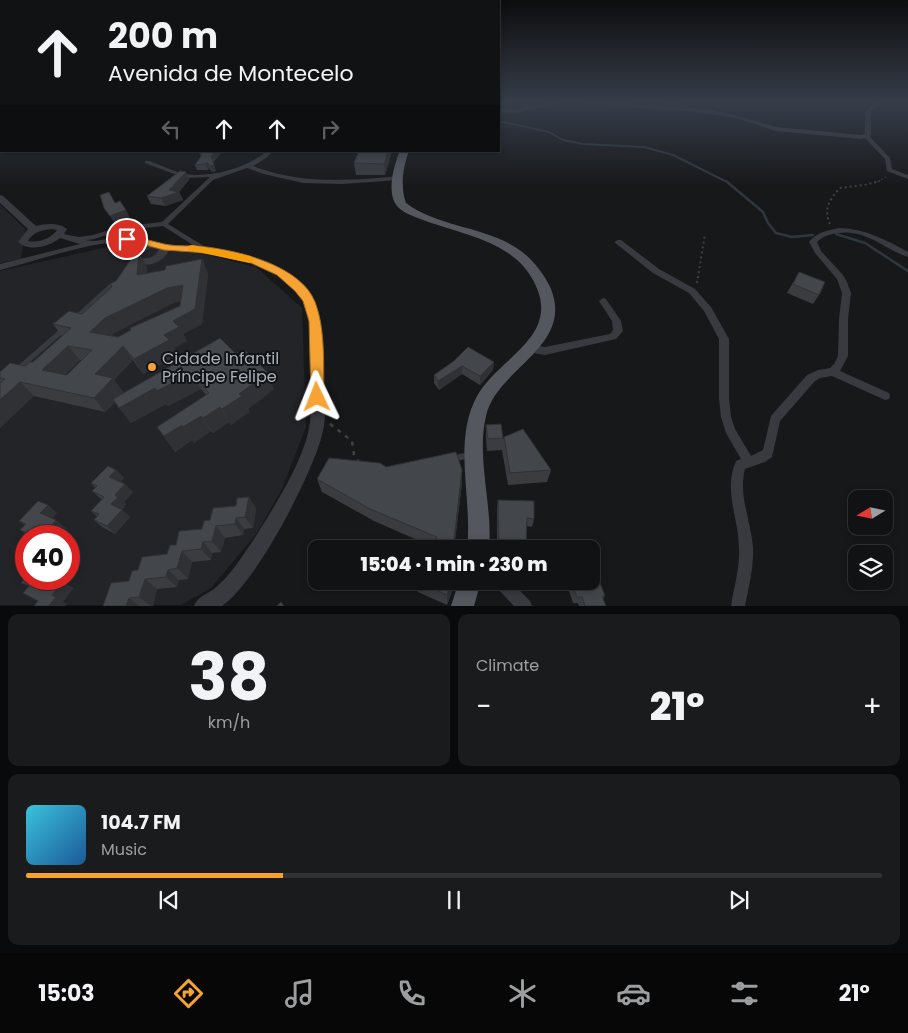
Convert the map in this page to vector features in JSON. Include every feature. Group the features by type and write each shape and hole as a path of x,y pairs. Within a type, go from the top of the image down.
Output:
{"main road":[{"path":"405,152 399,178 398,198 406,209 500,244 515,252 538,276 546,291 549,303 549,314 539,338 530,350 489,391 480,406 476,424 475,453 480,513 478,540"},
{"path":"462,606 467,590"}],"street":[{"path":"792,130 866,136 888,159 889,170 908,177"},
{"path":"866,136 869,130"},
{"path":"147,162 185,176 218,175 248,166 269,152"},
{"path":"248,166 288,179 349,183 399,178"},
{"path":"0,267 95,245 131,227 164,224 218,175"},
{"path":"0,198 34,230"},
{"path":"164,224 200,249"},
{"path":"64,236 62,229 57,226 34,230 25,236 23,242 35,245 64,236 79,239 139,240 164,247 200,249 254,261 281,272 299,288 308,300 315,321 318,416 315,435 297,478 246,567 223,594 202,606"},
{"path":"833,372 841,362 844,348 842,323 848,301 847,293 844,282 818,252 813,242 823,234 834,231 862,232 882,240 908,255"},
{"path":"64,236 95,245"},
{"path":"110,239 127,246 136,261"},
{"path":"618,242 656,271 692,291 708,309 724,339 724,399 726,417 730,430 748,461"},
{"path":"33,259 35,245"},
{"path":"136,261 143,247 154,245"},
{"path":"159,258 164,252 164,247"},
{"path":"136,261 149,262 200,249"},
{"path":"530,350 545,351 613,337 618,331 618,326 603,301"},
{"path":"738,606 746,546 737,487 737,472 740,465 761,458 768,453 775,419 811,378 818,374 833,372 885,396"},
{"path":"509,590 525,606"}],"lane":[{"path":"74,320 119,280"},
{"path":"13,374 67,326"},
{"path":"443,461 475,453"}],"path":[{"path":"834,231 827,219 826,210 828,203 836,192 840,188 882,181 892,172"},
{"path":"692,291 698,276 705,234"},
{"path":"318,416 352,441 354,455 361,464"}],"shaded area":[{"path":"0,205 25,229 21,259 0,263"},
{"name":"Cidade Infantil Príncipe Felipe","path":"130,242 143,247 201,253 256,267 302,308 306,427 282,489 257,533 211,588 181,605 0,605 0,271"}],"building":[{"path":"200,152 214,152 211,157 214,165 210,166 207,162 195,165 202,155"},
{"path":"359,152 388,152 384,164 354,163"},
{"path":"180,171 186,172 169,190 179,192 161,198 147,196"},
{"path":"109,192 115,203 120,201 126,210 110,216 104,208 100,195"},
{"path":"135,253 139,253 137,275 165,270 166,266 202,259 195,309 173,321 179,327 164,335 169,340 134,359 123,346 95,374 113,378 94,398 20,382 0,400 0,383 5,379 0,378 0,372 10,363 25,366 33,362 71,328 53,324 69,311 82,314 112,287 110,284 116,281","holes":["183,285 180,306 130,328 131,330 118,337 90,332 105,318 167,288","68,346 92,350 67,375 42,370"]},
{"path":"799,272 825,282 819,295 793,284"},
{"path":"220,338 237,355 245,350 268,373 239,394 242,396 222,409 220,407 203,418 201,416 164,436 157,427 209,393 192,373 157,391 155,388 119,408 113,399"},
{"path":"468,347 494,362 480,376 462,366 438,381 434,375 454,361"},
{"path":"501,424 503,438 488,439 486,425"},
{"path":"523,429 551,470 510,473 504,437"},
{"path":"456,452 462,470 454,540 436,540 437,537 370,509 317,479 329,458 380,463 386,467"},
{"path":"108,466 116,470 109,477 125,484 115,495 118,497 111,504 122,510 107,526 94,520 99,514 91,511 104,497 92,491 97,486 91,483"},
{"path":"249,497 245,517 236,518 235,524 216,526 212,541 203,542 201,549 182,551 177,568 168,570 166,577 145,579 139,597 129,598 126,606 103,606 111,583 129,581 132,571 138,570 142,557 167,554 170,545 176,545 179,531 202,529 204,521 210,520 213,508 236,506 237,498"},
{"path":"498,500 534,501 534,519 527,518 526,540 499,540"},
{"path":"38,501 48,505 40,513 56,520 52,525 25,525 19,521"},
{"path":"600,583 605,596 602,596 606,606 585,606 582,597 577,597 574,590 600,590"},
{"path":"26,590 56,590 52,595 56,597 49,606 34,606 38,601 23,593"},
{"path":"436,590 449,590 447,595"}],"waterway":[{"path":"541,130 549,132 563,140 583,144 644,147 673,155 727,182"},
{"path":"726,181 763,212 768,223 776,233 792,237 813,235"},
{"path":"836,234 865,243 908,271"}],"slow traffic":[{"path":"192,248 250,260"}],"place":[{"name":"Cidade Infantil Príncipe Felipe","path":"152,367"}],"route":[{"path":"127,239 139,240 164,247 207,250 254,261 281,272 299,288 308,300 315,321 317,397"}]}
